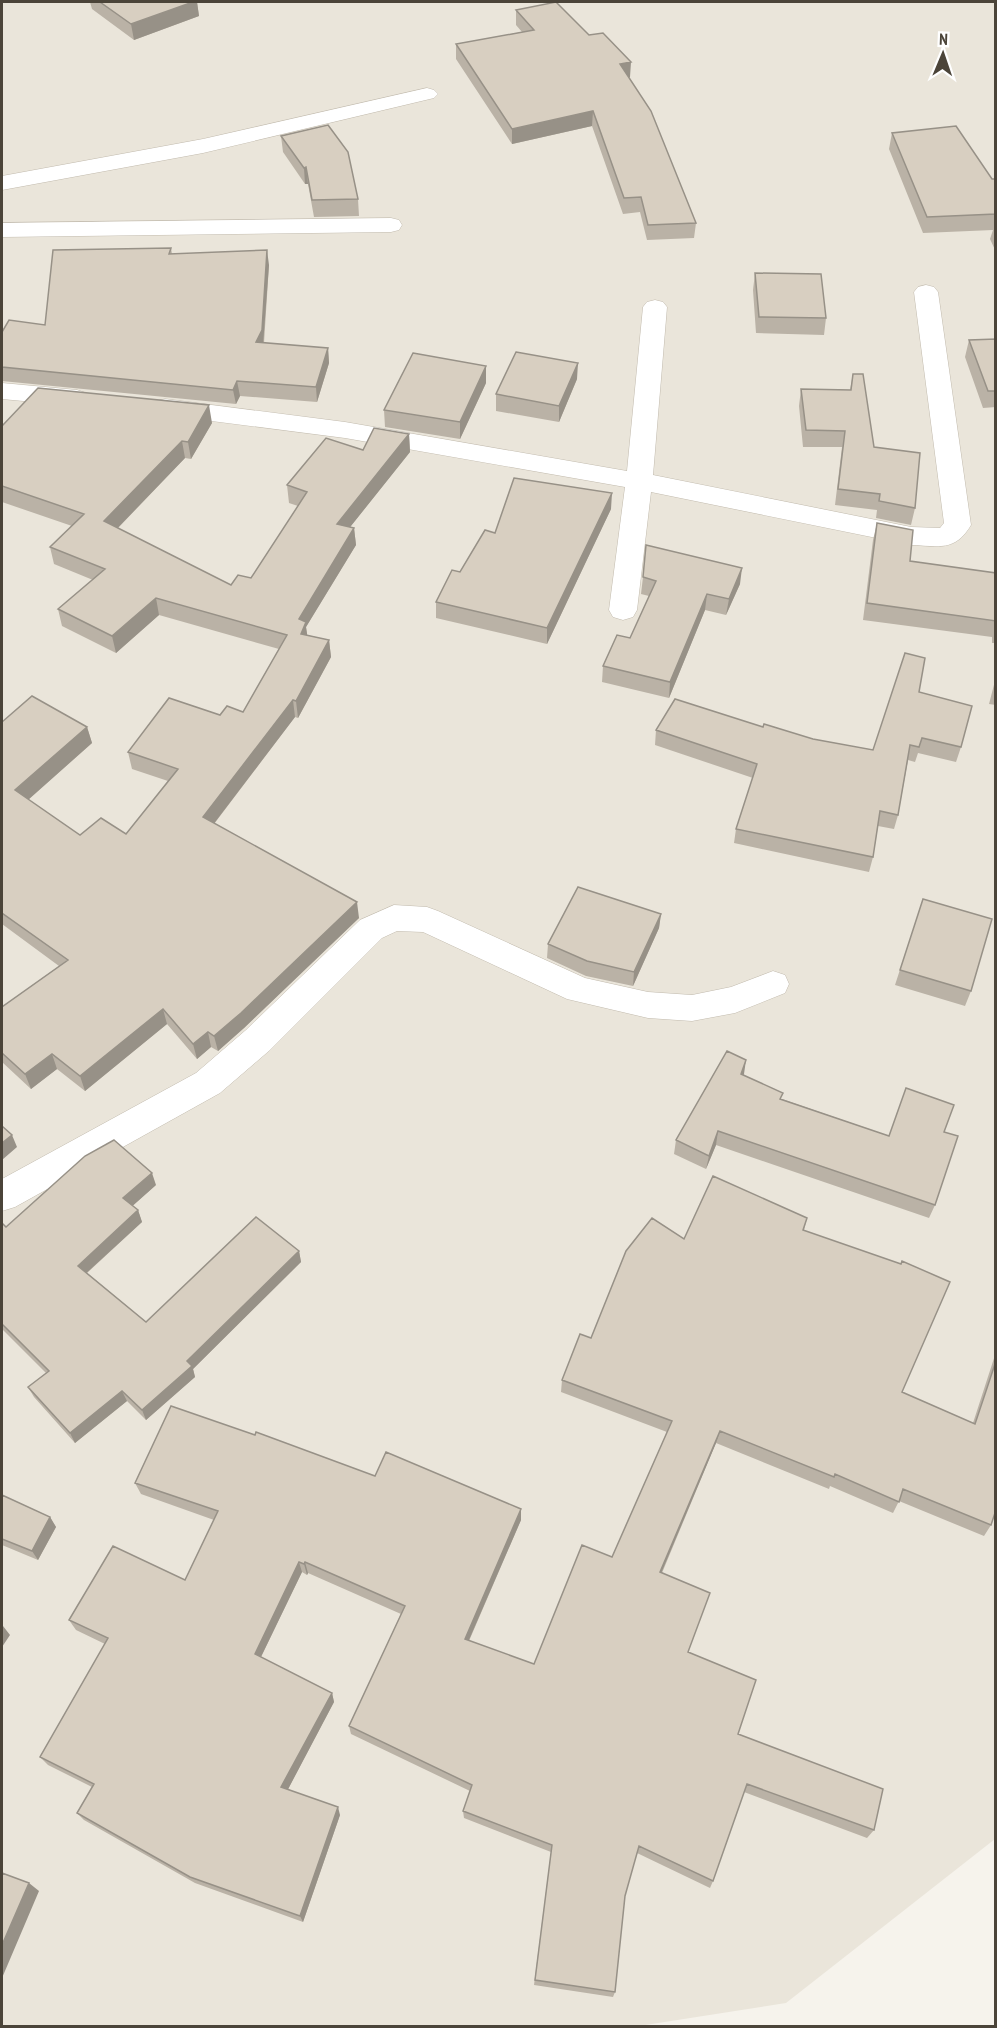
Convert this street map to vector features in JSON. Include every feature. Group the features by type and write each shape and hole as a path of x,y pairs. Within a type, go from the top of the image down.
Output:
{"street":[{"path":"2,183 203,146 427,94"},
{"path":"2,230 392,225"},
{"path":"138,404 345,430 638,481 911,536 947,537 958,525 926,292"},
{"path":"623,610 636,514 656,307"},
{"path":"2,391 104,401"},
{"path":"2,1196 208,1083 258,1040 371,929 394,918 427,920 579,990 648,1005 692,1008 735,1000 773,984"}],"shaded area":[{"path":"2,2 995,2 995,1839 786,2003 639,2026 2,2026"}],"building":[{"path":"100,2 193,2 131,24"},
{"path":"556,2 589,35 603,33 631,62 620,64 651,111 696,223 648,225 641,197 624,198 593,111 512,129 456,44 534,30 516,10"},
{"path":"328,125 348,152 358,199 312,200 306,167 304,168 281,136"},
{"path":"956,126 992,179 996,179 996,214 927,217 892,133"},
{"path":"171,248 169,254 267,250 262,330 256,342 328,348 316,387 237,381 233,390 2,367 2,332 9,320 45,325 53,250"},
{"path":"755,273 821,274 826,318 759,317"},
{"path":"996,339 996,391 988,391 969,340"},
{"path":"516,352 578,363 559,406 496,394"},
{"path":"413,353 486,366 460,422 384,410"},
{"path":"853,374 863,374 874,447 920,453 915,508 879,501 880,494 838,489 845,431 806,430 801,389 851,390"},
{"path":"38,388 209,405 188,442 182,441 104,521 231,585 238,575 251,578 307,492 287,485 326,438 363,450 374,428 409,434 337,524 354,528 299,619 306,622 301,634 329,640 296,701 293,700 203,817 357,902 214,1036 208,1032 193,1044 163,1009 80,1076 52,1054 25,1074 2,1053 2,1007 68,960 2,913 2,722 32,696 87,727 15,790 80,835 101,818 126,834 178,769 128,752 169,698 220,715 227,706 243,712 287,635 156,598 112,636 58,609 105,569 50,547 84,514 2,486 2,426"},
{"path":"514,478 612,493 547,628 436,602 452,570 460,572 485,530 495,533"},
{"path":"877,523 913,530 910,561 996,573 996,621 867,603"},
{"path":"646,545 742,568 729,599 707,594 670,682 603,666 617,635 630,638 656,581 643,577"},
{"path":"905,653 925,658 919,692 972,706 961,747 922,738 919,747 910,745 898,815 880,811 873,857 736,829 757,764 656,730 675,699 763,727 764,724 813,739 873,750"},
{"path":"578,887 661,914 634,972 587,961 548,944"},
{"path":"923,899 992,919 971,991 900,970"},
{"path":"727,1051 746,1060 741,1074 783,1093 780,1099 889,1136 906,1088 954,1105 944,1132 958,1136 935,1205 718,1131 709,1156 676,1140"},
{"path":"2,1126 12,1135 2,1143"},
{"path":"114,1140 152,1173 123,1198 138,1210 78,1266 146,1322 256,1217 299,1251 187,1361 192,1366 142,1410 122,1391 70,1433 28,1387 49,1371 2,1324 2,1223 6,1227 85,1156"},
{"path":"713,1176 807,1218 803,1230 901,1264 902,1261 950,1282 902,1392 975,1424 996,1361 996,1510 991,1525 903,1489 899,1502 835,1474 834,1477 720,1431 660,1572 710,1593 688,1652 756,1680 738,1734 883,1789 874,1830 747,1784 713,1881 639,1846 625,1896 615,1992 535,1980 552,1845 463,1811 472,1785 349,1726 405,1606 305,1562 304,1564 299,1562 255,1654 332,1693 281,1787 338,1807 300,1916 190,1877 77,1813 94,1784 40,1757 108,1638 69,1620 113,1546 185,1580 218,1511 135,1483 171,1406 255,1435 256,1432 375,1476 386,1452 521,1509 465,1639 534,1664 582,1545 612,1557 672,1421 562,1380 580,1334 591,1338 626,1251 652,1218 684,1239"},
{"path":"2,1495 50,1517 32,1551 2,1539"},
{"path":"2,1873 29,1883 2,1945"}]}
